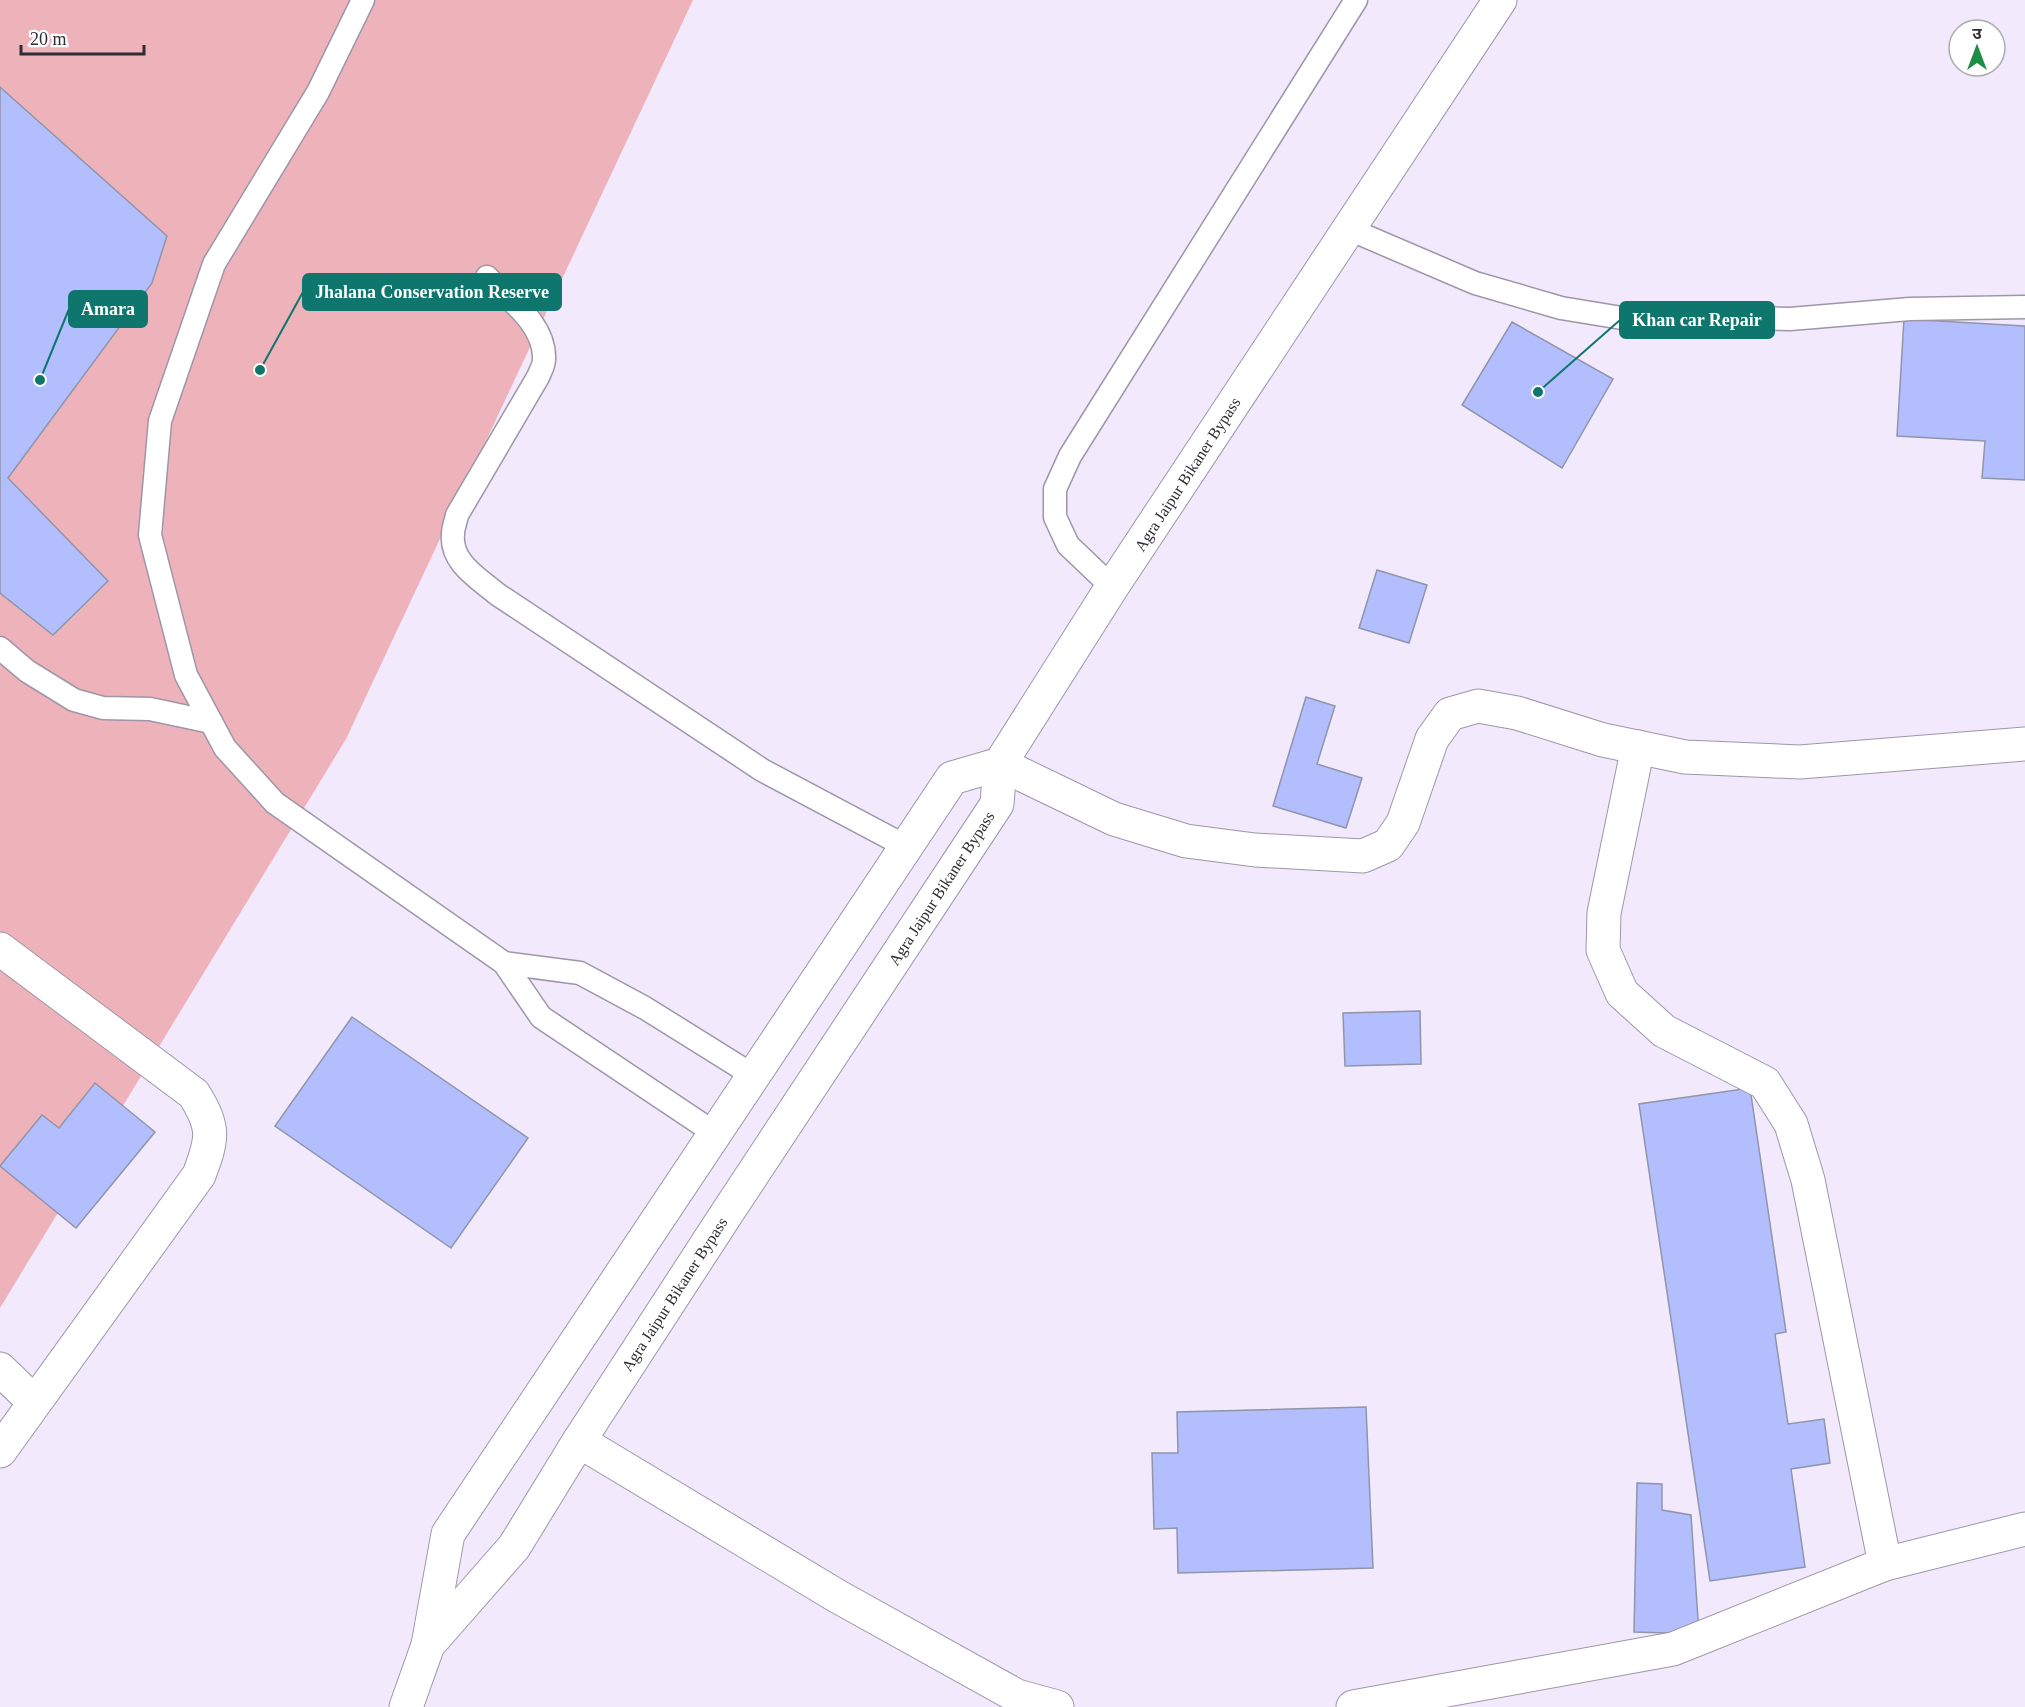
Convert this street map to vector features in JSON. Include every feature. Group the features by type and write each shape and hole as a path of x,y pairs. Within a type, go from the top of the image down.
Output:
{"street":[{"name":"Agra Jaipur Bikaner Bypass","path":"406,1707 428,1645 514,1547 579,1441 997,804 1000,764 1112,588 1500,0"},
{"path":"428,1645 448,1534 952,778 1000,764 1114,819 1186,841 1255,850 1363,856 1388,845 1402,823 1432,739 1450,714 1478,706 1517,713 1603,740 1685,757 1800,762 2025,744"},
{"path":"1638,747 1604,913 1603,950 1622,993 1664,1031 1765,1083 1791,1124 1808,1180 1885,1564"},
{"path":"0,950 194,1094 208,1117 210,1146 199,1174 0,1451"},
{"path":"0,1369 34,1402"},
{"path":"579,1441 837,1596 1018,1701 1057,1707"},
{"path":"1353,1707 1673,1649 1885,1564 2025,1529"}],"lane":[{"path":"363,0 318,92 214,264 160,421 150,535 186,675 225,748 275,803 504,963 541,1017 716,1134"},
{"path":"1112,588 1068,545 1055,517 1055,489 1070,456 1356,0"},
{"path":"1349,229 1474,283 1561,308 1641,321 1711,317 1790,319 1910,309 2025,307"},
{"path":"487,277 522,311 541,337 544,360 538,377 457,515 452,535 455,554 466,569 497,594 762,771 907,847"},
{"path":"0,648 27,671 74,700 103,708 150,709 211,722"},
{"path":"504,963 580,972 645,1008 754,1076"}],"shaded area":[{"path":"0,0 693,0 346,739 0,1308"}],"building":[{"path":"0,87 167,236 152,283 8,478 108,581 53,635 0,593"},
{"path":"1904,319 2025,326 2025,480 1982,478 1985,441 1897,436"},
{"path":"1512,322 1613,379 1562,468 1462,405"},
{"path":"1377,570 1427,585 1409,643 1359,628"},
{"path":"1306,697 1335,706 1317,764 1362,778 1346,828 1273,806"},
{"path":"1420,1011 1421,1064 1345,1066 1343,1013"},
{"path":"352,1017 528,1138 451,1248 275,1126"},
{"path":"95,1083 155,1132 76,1228 0,1166 42,1115 59,1128"},
{"path":"1750,1088 1786,1332 1775,1334 1788,1424 1824,1419 1830,1463 1791,1469 1805,1567 1710,1581 1639,1104"},
{"path":"1366,1407 1373,1568 1178,1573 1177,1528 1154,1529 1152,1453 1178,1453 1177,1412"},
{"path":"1637,1483 1662,1484 1662,1510 1691,1515 1699,1634 1634,1632"}],"place":[{"name":"Jhalana Conservation Reserve","path":"260,370"},
{"name":"Amara","path":"40,380"},
{"name":"Khan car Repair","path":"1538,392"}]}
